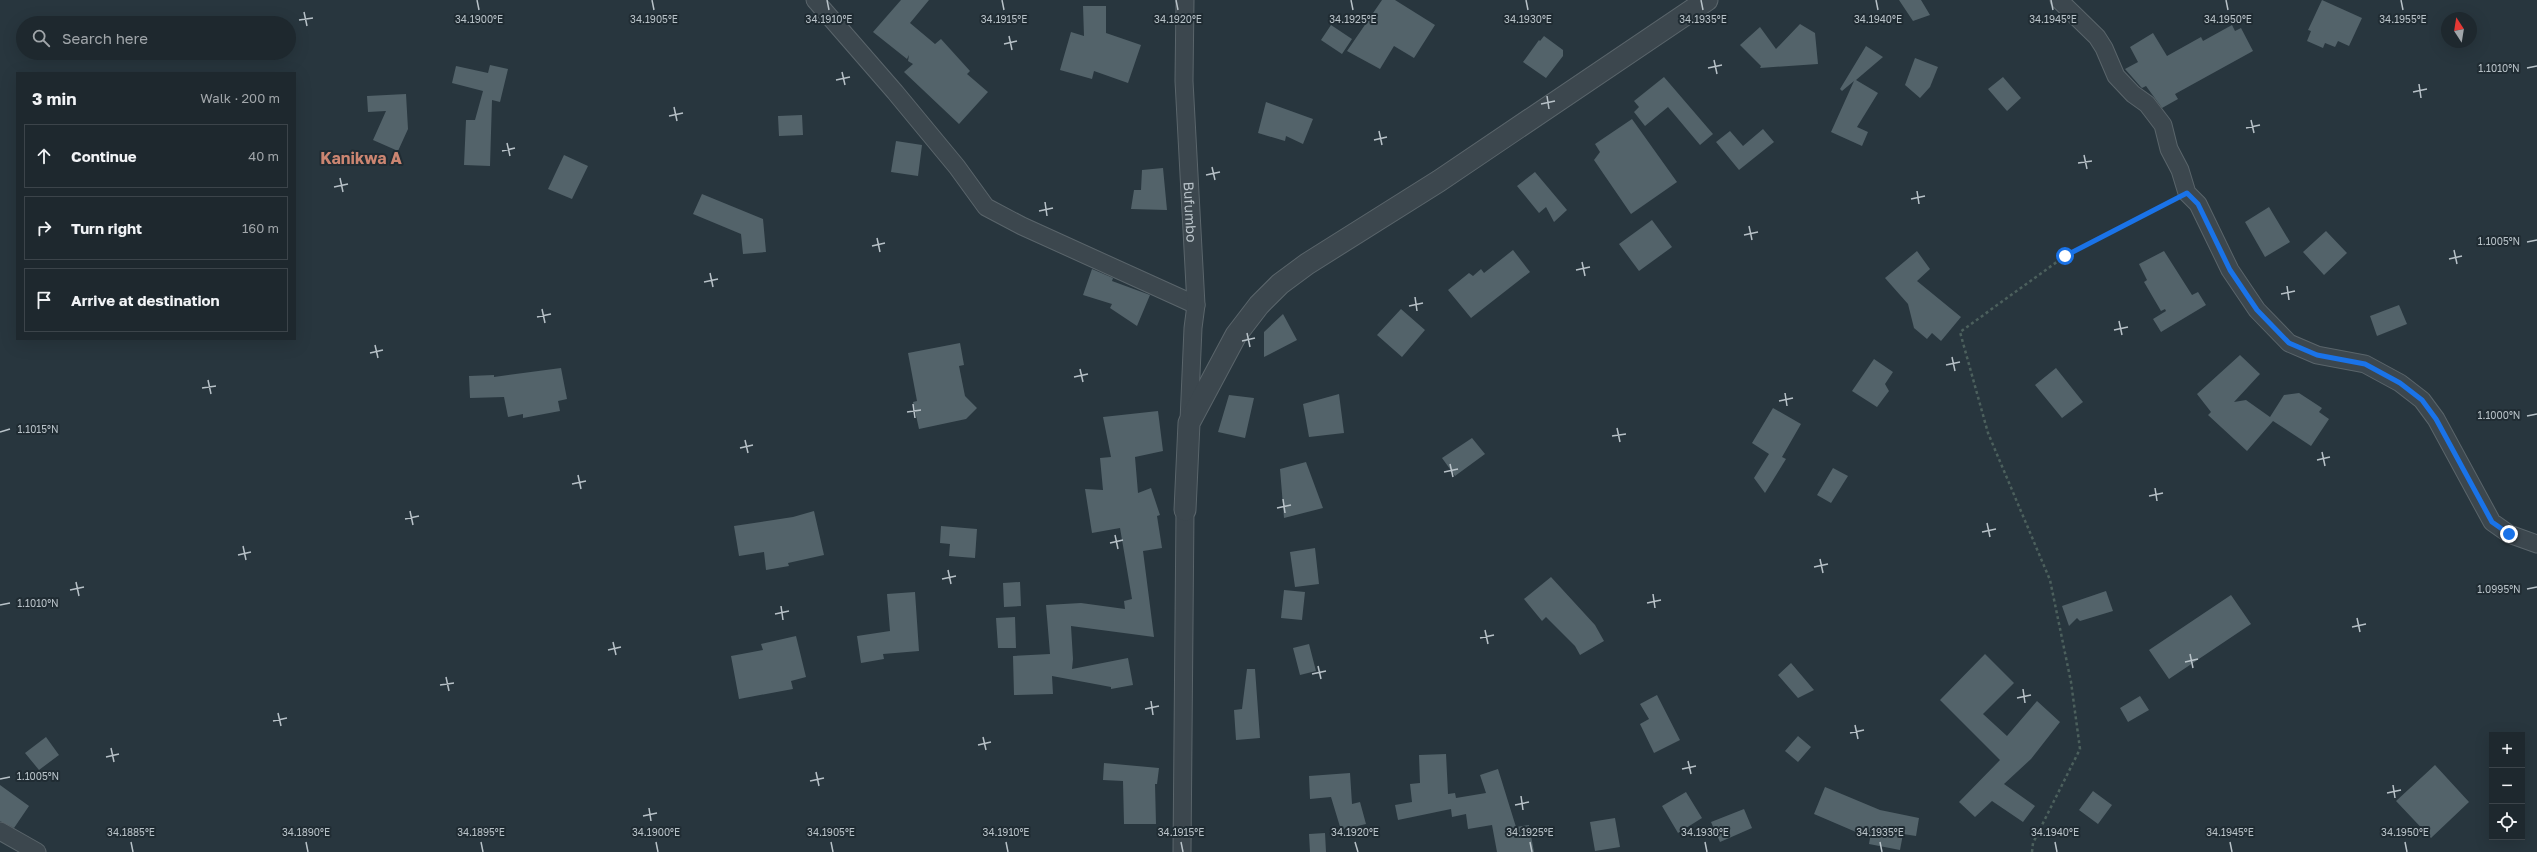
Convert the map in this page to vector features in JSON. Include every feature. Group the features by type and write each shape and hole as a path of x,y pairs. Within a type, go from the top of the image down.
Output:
{"street":[{"path":"814,0 895,92 957,167 986,207 1022,226 1196,305"},
{"name":"Bufumbo","path":"1185,0 1184,81 1196,305 1193,328 1189,423"},
{"path":"1182,852 1185,510 1189,423 1236,335 1259,305 1280,284 1307,264 1439,181 1707,0"},
{"path":"2059,0 2096,37 2104,48 2116,76 2132,94 2147,104 2163,125 2169,149 2180,170 2187,193 2198,204 2230,270 2257,310 2289,343 2317,355 2365,364 2400,383 2422,400 2436,419 2492,522 2509,534 2537,544"},
{"path":"0,831 36,852"}],"path":[{"path":"2032,852 2032,843 2080,749 2071,682 2050,580 1988,433 1960,332 2065,256 2187,193"}],"building":[{"path":"901,0 929,0 910,23 935,44 941,39 970,71 967,74 988,92 959,124 904,72 913,64 908,61 909,55 907,59 873,32"},
{"path":"1382,0 1395,0 1435,25 1414,58 1394,46 1380,69 1347,51"},
{"path":"1899,0 1921,0 1930,15 1913,21"},
{"path":"2322,0 2362,18 2349,46 2338,41 2335,47 2325,43 2323,48 2307,41 2311,31 2308,30"},
{"path":"1083,6 1106,6 1106,33 1141,45 1128,83 1094,71 1092,79 1060,70 1071,32 1084,36"},
{"path":"1800,24 1815,33 1818,64 1760,68 1761,66 1740,45 1760,27 1776,49"},
{"path":"1331,25 1352,39 1342,54 1321,40"},
{"path":"2232,25 2235,31 2241,28 2253,51 2175,94 2178,99 2162,108 2146,86 2142,88 2125,69 2138,62 2130,47 2153,33 2167,56 2201,37 2203,41"},
{"path":"1544,36 1563,50 1563,56 1546,78 1523,62 1539,40 1540,41"},
{"path":"1866,46 1883,57 1856,80 1878,93 1857,127 1868,132 1862,146 1831,132 1854,81 1842,91 1840,89"},
{"path":"1915,58 1938,67 1930,87 1920,98 1905,85"},
{"path":"490,65 508,69 500,102 492,100 490,166 464,165 466,120 475,120 483,91 452,83 456,66 488,73"},
{"path":"1664,77 1713,134 1700,145 1668,107 1645,126 1634,112 1639,107 1634,101"},
{"path":"2003,77 2021,98 2007,111 1988,89"},
{"path":"406,94 408,129 398,151 373,140 386,111 368,112 367,96"},
{"path":"1266,102 1313,119 1303,144 1286,136 1285,141 1258,133"},
{"path":"802,115 803,135 779,136 778,116"},
{"path":"1632,119 1677,182 1631,214 1594,160 1600,152 1595,144"},
{"path":"1763,129 1774,142 1739,170 1716,142 1730,131 1743,146"},
{"path":"896,141 922,145 918,176 891,172"},
{"path":"564,155 588,166 572,199 548,189"},
{"path":"1163,168 1167,210 1131,209 1134,190 1141,190 1142,170"},
{"path":"1535,172 1567,210 1554,222 1546,207 1539,213 1517,186"},
{"path":"702,194 763,219 766,252 743,254 741,234 693,214"},
{"path":"2269,207 2290,242 2265,257 2245,222"},
{"path":"1652,220 1672,247 1639,271 1619,244"},
{"path":"2326,231 2347,253 2324,275 2303,252"},
{"path":"1513,250 1530,272 1471,318 1448,290 1469,273 1473,276 1481,269 1484,273"},
{"path":"1917,251 1930,269 1917,281 1961,317 1941,341 1932,333 1927,339 1914,328 1908,304 1885,278"},
{"path":"2164,251 2192,295 2198,292 2206,305 2161,332 2153,319 2166,311 2165,309 2161,311 2144,282 2147,280 2139,264"},
{"path":"1092,269 1113,278 1112,281 1150,295 1137,326 1110,308 1112,304 1083,295"},
{"path":"2399,305 2407,324 2377,336 2370,316"},
{"path":"1401,309 1425,330 1402,357 1377,335"},
{"path":"1283,314 1297,340 1264,357 1264,332"},
{"path":"960,343 964,365 959,366 965,396 977,408 966,419 919,429 913,402 917,401 908,353"},
{"path":"2240,355 2260,374 2234,402 2246,400 2270,417 2284,395 2299,393 2322,408 2319,412 2329,419 2311,446 2273,421 2247,451 2208,415 2211,412 2197,394"},
{"path":"1874,359 1893,372 1885,384 1889,391 1877,407 1852,391"},
{"path":"561,368 567,399 558,401 560,411 523,418 523,414 508,417 504,397 470,398 469,376 494,375 494,377"},
{"path":"2056,368 2083,402 2062,418 2035,385"},
{"path":"1339,394 1344,433 1309,437 1303,404"},
{"path":"1229,395 1254,398 1245,438 1218,432"},
{"path":"1773,408 1801,424 1782,457 1786,459 1765,493 1754,478 1769,454 1752,443"},
{"path":"1158,411 1163,451 1135,457 1138,493 1151,488 1160,515 1157,516 1162,548 1143,551 1154,637 1071,626 1073,659 1072,669 1128,658 1133,685 1111,689 1111,687 1052,676 1053,694 1014,695 1013,656 1050,654 1046,605 1081,603 1125,609 1124,601 1132,599 1120,528 1092,533 1085,489 1103,490 1100,458 1111,457 1103,417"},
{"path":"1472,438 1485,454 1455,476 1442,458"},
{"path":"1306,462 1323,508 1284,518 1280,469"},
{"path":"1833,468 1848,476 1831,503 1817,495"},
{"path":"814,511 824,555 788,563 789,566 766,570 764,552 739,556 734,526 793,517"},
{"path":"941,526 977,529 975,558 949,556 950,544 940,543"},
{"path":"1315,548 1319,584 1295,587 1290,552"},
{"path":"1551,577 1595,625 1604,641 1580,655 1575,646 1546,617 1542,621 1524,599"},
{"path":"1020,582 1021,606 1004,607 1003,583"},
{"path":"1284,590 1305,592 1302,620 1281,618"},
{"path":"2106,591 2113,611 2080,621 2077,618 2069,626 2062,606"},
{"path":"915,592 919,651 883,654 884,659 861,663 857,636 890,631 887,594"},
{"path":"2231,595 2251,624 2169,679 2149,650"},
{"path":"1015,617 1016,648 998,648 996,618"},
{"path":"796,636 806,677 791,681 793,689 739,699 731,656 763,650 761,644"},
{"path":"1309,644 1316,671 1300,675 1293,648"},
{"path":"1985,654 2014,683 1983,714 2007,736 2037,701 2060,722 2031,759 2004,784 2035,806 2023,822 1992,801 1975,817 1959,802 2000,760 1940,700"},
{"path":"1791,663 1814,690 1798,698 1778,675"},
{"path":"1247,669 1255,669 1260,738 1236,740 1234,710 1242,709"},
{"path":"1657,695 1680,740 1654,753 1640,724 1649,719 1640,704"},
{"path":"2140,696 2149,710 2128,722 2120,708"},
{"path":"1798,736 1811,747 1798,762 1785,751"},
{"path":"46,737 59,755 39,770 25,753"},
{"path":"1446,754 1448,794 1455,793 1456,798 1486,793 1480,775 1498,769 1516,827 1529,825 1534,852 1497,852 1492,825 1468,829 1466,814 1452,817 1451,809 1398,820 1395,805 1412,802 1410,784 1420,783 1419,755"},
{"path":"1104,763 1159,768 1157,784 1155,784 1156,824 1124,824 1123,781 1103,780"},
{"path":"2435,765 2469,802 2431,838 2396,801"},
{"path":"1350,773 1352,804 1360,802 1366,824 1341,830 1331,797 1310,799 1309,776"},
{"path":"0,785 29,806 14,828 0,821"},
{"path":"1825,787 1880,810 1919,818 1916,836 1903,834 1900,850 1869,844 1870,838 1814,814"},
{"path":"2093,791 2112,805 2098,824 2079,810"},
{"path":"1686,792 1702,818 1678,833 1662,806"},
{"path":"1744,809 1752,828 1720,842 1711,822"},
{"path":"1615,818 1620,847 1595,851 1590,822"},
{"path":"1325,833 1326,852 1310,852 1309,834"}],"district":[{"name":"Kanikwa A","path":"361,158"}],"route":[{"path":"2065,256 2187,193 2198,204 2230,270 2257,310 2289,343 2317,355 2365,364 2400,383 2422,400 2436,419 2492,522 2509,534"}]}
